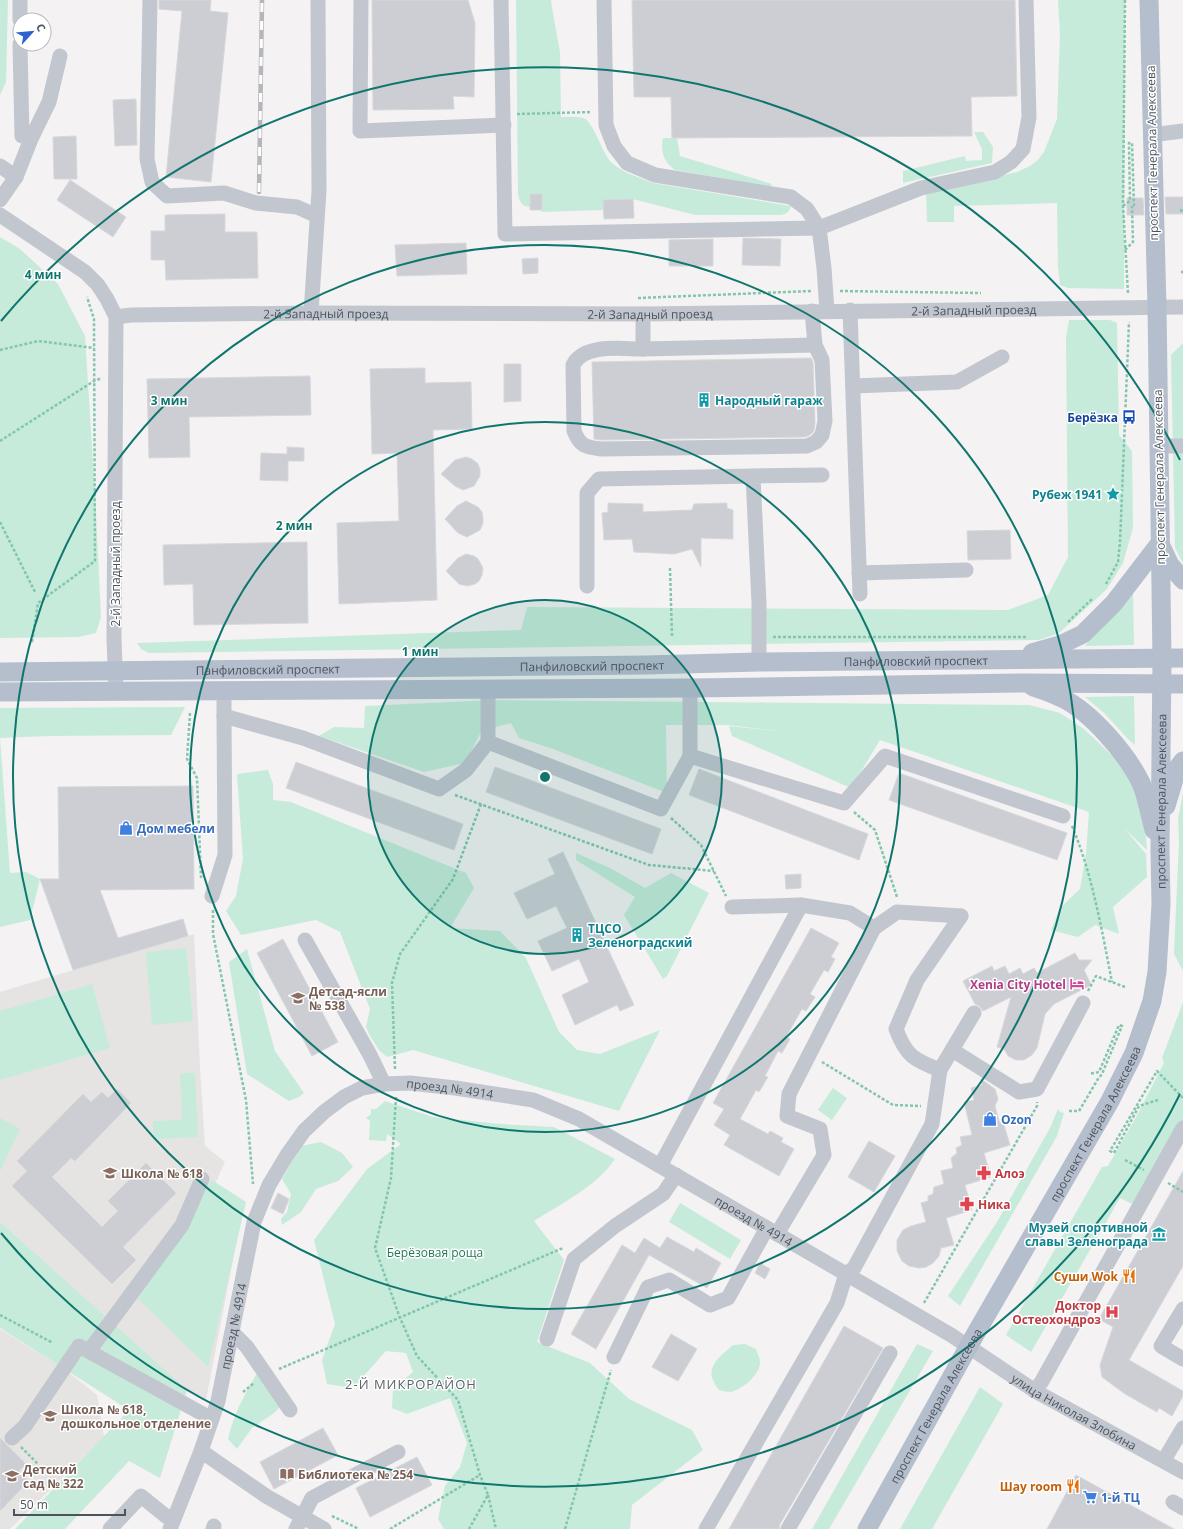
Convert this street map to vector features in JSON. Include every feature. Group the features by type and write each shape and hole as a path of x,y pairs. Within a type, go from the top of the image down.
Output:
{"main road":[{"name":"проспект Генерала Алексеева","path":"866,1529 1110,1101 1134,1053 1152,1001 1157,972 1161,904 1160,851 1162,659 1157,307 1148,0"},
{"path":"953,661 1034,653 1060,645 1083,634 1114,603 1160,543 1170,565 1183,580"},
{"name":"Панфиловский проспект","path":"0,672 1183,658"},
{"name":"Панфиловский проспект","path":"0,692 690,688 1024,683 1183,684"},
{"path":"1024,683 1063,699 1084,714 1108,736 1120,750 1141,783 1160,851"},
{"path":"1160,851 1167,802 1177,769 1183,761"}],"street":[{"path":"20,0 20,12"},
{"path":"150,0 147,160 152,182 167,196 224,193 256,203 297,207 317,216"},
{"path":"311,313 319,191 318,0"},
{"path":"361,0 360,131 504,120"},
{"path":"501,0 505,234 819,228 921,188 995,172 1011,162 1023,148 1028,117 1026,0"},
{"path":"604,0 606,125 614,146 627,163 656,175 791,198 807,209 819,228 827,310"},
{"path":"20,52 22,136"},
{"path":"0,200 16,177 31,139 49,102 60,56"},
{"path":"1152,135 1183,131"},
{"path":"0,166 16,177"},
{"name":"2-й Западный проезд","path":"0,215 85,272 98,285 116,317 114,639 116,691"},
{"name":"2-й Западный проезд","path":"116,317 131,315 311,313 643,314 827,310 1183,307"},
{"path":"850,310 860,594"},
{"path":"812,311 815,345 822,360 825,421 822,435 816,442 807,446 601,449 586,447 578,441 574,431 573,366 577,358 593,351 605,349 815,345"},
{"path":"643,314 643,349"},
{"path":"853,386 956,382 1002,357"},
{"path":"1159,446 1183,446"},
{"path":"587,586 587,493 599,479 822,475"},
{"path":"752,476 759,603 759,662"},
{"path":"859,573 966,570"},
{"path":"488,742 661,809 690,756 690,688"},
{"path":"224,716 303,738 439,789 466,770 488,742 488,689"},
{"path":"212,896 225,856 224,691"},
{"path":"690,756 844,803 885,756 1063,816"},
{"path":"732,907 801,905 850,913 874,928"},
{"path":"660,1166 801,905"},
{"path":"614,1357 648,1287 669,1280 710,1305 728,1298 824,1155 820,1129 787,1116 789,1094 874,928 897,912 961,916 917,980 896,1029 902,1046 918,1062 940,1070"},
{"path":"305,940 370,1055 390,1080"},
{"path":"952,1050 1019,1092 1037,1089 1083,1003"},
{"path":"706,1529 837,1303 846,1274 854,1268 932,1124 940,1070 974,1013"},
{"name":"проезд № 4914","path":"173,1522 201,1451 218,1401 254,1222 269,1185 287,1154 304,1131 344,1097 362,1088 390,1080 533,1100 579,1119 951,1335 969,1347"},
{"path":"1035,1391 1183,1128"},
{"path":"547,1340 574,1259 615,1226 663,1194 676,1175"},
{"path":"90,1351 182,1225 202,1179"},
{"path":"1183,1309 1161,1346 1183,1359"},
{"path":"232,1332 247,1347 290,1410"},
{"path":"12,1438 25,1426 79,1346 212,1419"},
{"name":"улица Николая Злобина","path":"969,1347 1035,1391 1164,1460 1183,1472"},
{"path":"788,1529 890,1353"},
{"path":"1164,1460 1183,1428"},
{"path":"201,1451 266,1496 324,1529"},
{"path":"303,1516 312,1498 398,1452"},
{"path":"110,1529 140,1496 173,1522"}],"path":[{"path":"1103,589 1118,562 1120,542 1129,307 1124,251 1123,206 1125,0"},
{"path":"504,120 606,111"},
{"path":"1123,206 1130,201 1129,143 1132,143 1133,242 1124,251"},
{"path":"32,642 38,603 95,561 94,319 85,292"},
{"path":"0,350 38,341 94,348"},
{"path":"0,441 94,381 116,372"},
{"path":"0,522 34,592"},
{"path":"670,568 672,637"},
{"path":"1067,622 1093,598"},
{"path":"759,637 1033,637"},
{"path":"190,713 188,759 197,778 202,885 212,896 213,934 246,1100 253,1186"},
{"path":"439,789 649,865 714,871"},
{"path":"844,803 875,830 901,912"},
{"path":"390,1080 392,983 400,954 453,879 481,804"},
{"path":"661,809 701,845 732,907"},
{"path":"1063,816 1070,823 1081,847 1102,932 1112,982"},
{"path":"1083,1003 1096,976 1125,987"},
{"path":"1069,1111 1079,1111 1102,1074 1122,1026 1119,1025 1099,1072 1089,1074"},
{"path":"809,1055 893,1106 935,1106"},
{"path":"1158,1100 1139,1106 1114,1153 1110,1151 1156,1071 1183,1098"},
{"path":"923,1305 1037,1106 1037,1089"},
{"path":"397,1092 391,1178 376,1248 400,1318 416,1356 458,1400 480,1475 488,1495 496,1529"},
{"path":"242,1392 265,1375 565,1247"},
{"path":"0,1315 52,1343"},
{"path":"565,1529 614,1357"},
{"path":"390,1529 480,1475"},
{"path":"469,1529 488,1495"},
{"path":"303,1516 359,1529"}],"shaded area":[{"name":"Школа № 618","path":"194,934 205,1146 225,1162 215,1184 244,1203 206,1400 67,1331 0,1304 0,992"},
{"name":"Школа № 618, дошкольное отделение","path":"0,1329 63,1368 97,1395 104,1437 10,1529 0,1529"}],"green space":[{"path":"0,0 8,0 6,82 0,95"},
{"path":"516,0 551,0 560,52 561,117 578,117 587,120 594,130 604,152 615,166 653,183 791,206 788,211 780,215 695,215 633,199 603,200 603,210 542,212 540,206 528,207 523,205 518,194"},
{"path":"1058,0 1125,0 1124,289 1068,288 1060,285 1058,267 1057,203 954,206 954,222 927,222 926,194 1017,172 1030,166 1038,160 1044,152 1057,119 1060,34"},
{"path":"974,132 983,132 993,147 992,163 903,183 903,171 965,156 966,161 982,160 982,149"},
{"path":"663,138 677,138 680,156 772,184 770,187 675,170 668,164 664,156 662,148"},
{"path":"0,237 20,249 58,284 85,336 101,617 96,633 78,637 0,638"},
{"path":"1069,320 1110,320 1117,323 1119,435 1132,451 1133,528 1123,563 1107,589 1059,633 1039,640 149,653 141,649 137,643 521,630 527,607 1008,610 1048,595 1068,557 1066,337"},
{"path":"1183,343 1183,563 1175,548 1171,355"},
{"path":"1133,593 1134,645 1085,646"},
{"path":"1134,696 1135,745 1104,713 1085,697"},
{"path":"493,700 1029,705 1060,713 1084,729 1121,764 1143,798 1147,850 1114,816 1146,854 1147,877 1113,907 1119,934 1095,925 1078,937 1051,930 1060,908 1080,889 1086,854 1089,812 880,740 851,788 732,736 729,726 776,731 729,725 666,725 667,793 553,749 519,738 511,723 482,730 465,763 424,772 319,736 334,727 364,728 365,706"},
{"path":"185,707 171,735 0,738 0,708"},
{"path":"0,738 10,873 26,872 40,879 30,920 0,927"},
{"path":"268,770 273,784 273,800 291,802 466,873 474,888 450,928 500,931 526,958 559,1032 577,1050 600,1054 660,1030 619,1111 413,1050 387,1057 379,1050 366,1027 370,1009 340,932 316,920 241,935 226,911 236,896 243,859 237,774"},
{"path":"1183,793 1183,971 1174,954 1179,841 1178,819"},
{"path":"576,853 610,868 645,888 671,873 709,893 667,976 663,979 624,915 635,897 576,860"},
{"path":"186,948 193,1021 152,1025 146,952"},
{"path":"247,949 275,1051 304,1093 289,1101 247,1074 229,962"},
{"path":"92,984 110,1048 0,1080 0,1011"},
{"path":"1183,1002 1183,1128 1138,1207 1120,1198 1031,1352 1006,1335 1102,1167 1108,1166 1135,1119 1164,1063 1162,1058"},
{"path":"180,1073 195,1073 198,1137 153,1139 153,1121 182,1120"},
{"path":"833,1088 847,1098 832,1120 818,1110"},
{"name":"Берёзовая роща","path":"385,1101 433,1117 501,1124 554,1127 615,1159 598,1178 578,1194 534,1221 564,1260 537,1342 590,1363 629,1399 692,1430 703,1450 632,1505 630,1529 444,1529 438,1519 445,1486 460,1467 467,1443 450,1398 407,1414 392,1408 393,1389 413,1372 406,1353 386,1351 353,1388 327,1384 322,1360 335,1324 314,1240 367,1169 401,1144 387,1134 386,1141 369,1140 370,1121 366,1118 371,1114 371,1109 376,1109"},
{"path":"1058,1109 1060,1112 1064,1113 1057,1136 960,1306 948,1296 997,1222 1050,1128"},
{"path":"0,1118 20,1129 0,1171"},
{"path":"321,1142 342,1153 353,1167 338,1181 316,1189 301,1212 282,1225 281,1219 287,1212 291,1194 282,1179 301,1146"},
{"path":"212,1180 246,1202 208,1367 138,1299 168,1248"},
{"path":"680,1203 741,1240 730,1259 669,1222"},
{"path":"0,1222 187,1390 160,1478 129,1461 65,1529 15,1529 129,1410 0,1328"},
{"path":"745,1344 756,1349 760,1358 760,1366 758,1371 741,1388 731,1392 719,1390 714,1383 712,1376 714,1365 717,1360 733,1345"},
{"path":"917,1344 933,1351 829,1529 812,1529"},
{"path":"257,1373 281,1406 274,1413 252,1428 237,1449 228,1439 230,1430 240,1405"},
{"path":"980,1387 1003,1404 932,1529 900,1529"}],"building":[{"path":"159,0 211,0 210,11 228,13 211,182 166,177 182,11 159,9"},
{"path":"372,0 468,0 475,23 474,97 453,96 454,109 373,110"},
{"path":"632,0 1015,0 1017,96 971,97 972,136 672,138 671,97 634,97"},
{"path":"136,99 137,145 115,146 113,100"},
{"path":"76,136 77,179 54,179 53,137"},
{"path":"70,180 126,217 113,237 57,200"},
{"path":"530,194 542,194 542,210 530,210"},
{"path":"1165,197 1183,197 1183,214 1166,214"},
{"path":"1127,198 1143,198 1144,215 1127,215"},
{"path":"633,199 634,218 604,219 603,200"},
{"path":"225,214 225,232 257,232 258,278 166,280 165,260 151,260 151,231 165,231 165,215"},
{"path":"743,238 781,239 780,266 742,265"},
{"path":"713,239 713,266 669,266 669,240"},
{"path":"466,243 467,274 397,276 395,245"},
{"path":"538,258 538,273 523,274 522,259"},
{"name":"Народный гараж","path":"811,358 813,362 815,423 814,431 805,437 594,439 592,362"},
{"path":"504,364 521,364 521,401 504,402"},
{"path":"425,368 425,383 471,382 472,429 433,430 437,600 339,604 337,523 399,521 397,453 372,454 370,369"},
{"path":"310,376 311,415 189,417 190,457 149,458 147,379"},
{"path":"287,447 304,448 304,461 288,461 288,481 260,480 261,453 287,454"},
{"path":"466,457 472,459 478,464 480,476 474,486 463,490 455,486 441,474 455,460"},
{"path":"466,501 478,507 482,512 483,518 483,523 480,530 467,537 458,533 445,519 457,506"},
{"path":"608,503 643,504 643,512 692,510 694,504 727,503 727,508 733,510 733,539 701,538 701,567 692,549 674,554 634,552 632,539 604,540 602,513 608,512"},
{"path":"1010,530 1011,559 968,560 967,531"},
{"path":"307,542 308,623 194,625 193,584 164,585 163,545"},
{"path":"466,554 474,556 478,559 483,568 479,581 475,584 467,586 459,584 446,571 458,558"},
{"path":"296,762 463,824 454,850 286,788"},
{"path":"495,767 661,829 652,854 486,792"},
{"path":"699,769 868,834 859,860 689,795"},
{"path":"899,773 1067,833 1057,860 889,800"},
{"name":"Дом мебели","path":"193,786 194,889 100,890 118,938 183,919 188,936 73,970 40,879 59,879 58,787"},
{"name":"ТЦСО Зеленоградский","path":"563,852 634,1005 620,1011 617,1005 575,1025 562,995 589,982 579,959 552,971 538,941 567,928 556,906 527,919 514,893 555,874 548,859"},
{"path":"801,874 801,888 786,889 785,875"},
{"path":"811,928 839,943 831,957 835,959 828,972 824,970 810,994 815,997 806,1011 802,1009 786,1037 790,1039 782,1053 778,1051 765,1076 768,1077 759,1092 756,1090 740,1119 768,1134 770,1131 783,1138 781,1142 794,1149 779,1176 724,1145 730,1135 714,1125 724,1109 713,1103"},
{"name":"Детсад-ясли № 538","path":"283,939 338,1042 312,1056 257,953"},
{"path":"1075,953 1079,960 1092,960 1084,970 1091,985 1054,1004 1045,1014 1037,1048 1032,1055 1024,1060 1016,1060 1008,1056 1004,1049 997,1047 1011,997 983,1011 975,1004 963,981 992,966 994,971 1005,966 1009,974 1020,968 1023,974 1034,968 1037,973"},
{"path":"981,1079 995,1089 998,1099 995,1106 999,1121 1004,1125 1010,1145 984,1153 991,1177 965,1185 972,1210 946,1218 954,1245 941,1248 939,1256 933,1263 926,1267 919,1268 909,1266 902,1261 897,1251 897,1240 903,1230 926,1222 921,1203 928,1201 928,1196 933,1194 934,1187 944,1184 941,1171 953,1168 951,1158 957,1153 956,1148 962,1145 960,1137 972,1135 964,1102 974,1100 971,1088 982,1085"},
{"path":"117,1089 131,1103 75,1161 71,1158 52,1177 102,1227 118,1211 108,1201 146,1163 176,1193 123,1247 136,1260 112,1284 12,1186 27,1171 17,1161 83,1094 91,1102 102,1092 108,1098"},
{"path":"869,1141 895,1156 874,1192 848,1177"},
{"path":"1183,1171 1183,1266 1129,1360 1183,1391 1183,1396 1172,1416 1159,1408 1157,1412 1125,1394 1102,1377 1100,1365 1113,1327 1099,1319"},
{"path":"278,1193 289,1199 283,1214 271,1208"},
{"path":"667,1237 694,1252 696,1248 721,1263 707,1288 649,1255 596,1349 571,1334 622,1245 635,1253 644,1238 660,1248"},
{"path":"760,1263 770,1269 765,1279 755,1273"},
{"path":"844,1326 883,1348 780,1524 779,1529 729,1529"},
{"path":"671,1334 697,1349 678,1381 652,1367"},
{"path":"323,1428 338,1455 274,1489 260,1462"},
{"name":"Детский сад № 322","path":"0,1438 26,1464 19,1471 29,1481 0,1511"},
{"path":"417,1457 432,1485 370,1517 356,1488"},
{"name":"1-й ТЦ","path":"1076,1475 1174,1529 1047,1529"}],"railway":[{"path":"259,192 262,0"}],"place":[{"name":"Народный гараж","path":"704,400"},
{"name":"Берёзка","path":"1129,417"},
{"name":"Рубеж 1941","path":"1113,494"},
{"name":"Дом мебели","path":"126,828"},
{"name":"ТЦСО Зеленоградский","path":"577,935"},
{"name":"Xenia City Hotel","path":"1077,984"},
{"name":"Детсад-ясли № 538","path":"298,998"},
{"name":"Ozon","path":"990,1119"},
{"name":"Школа № 618","path":"110,1173"},
{"name":"Алоэ","path":"984,1173"},
{"name":"Ника","path":"967,1204"},
{"name":"Музей спортивной славы Зеленограда","path":"1159,1234"},
{"name":"Суши Wok","path":"1129,1276"},
{"name":"Доктор Остеохондроз","path":"1112,1312"},
{"name":"Школа № 618, дошкольное отделение","path":"50,1416"},
{"name":"Библиотека № 254","path":"287,1474"},
{"name":"Детский сад № 322","path":"12,1476"},
{"name":"Шау room","path":"1073,1486"},
{"name":"1-й ТЦ","path":"1090,1497"}],"district":[{"name":"2-Й МИКРОРАЙОН","path":"411,1384"}]}
